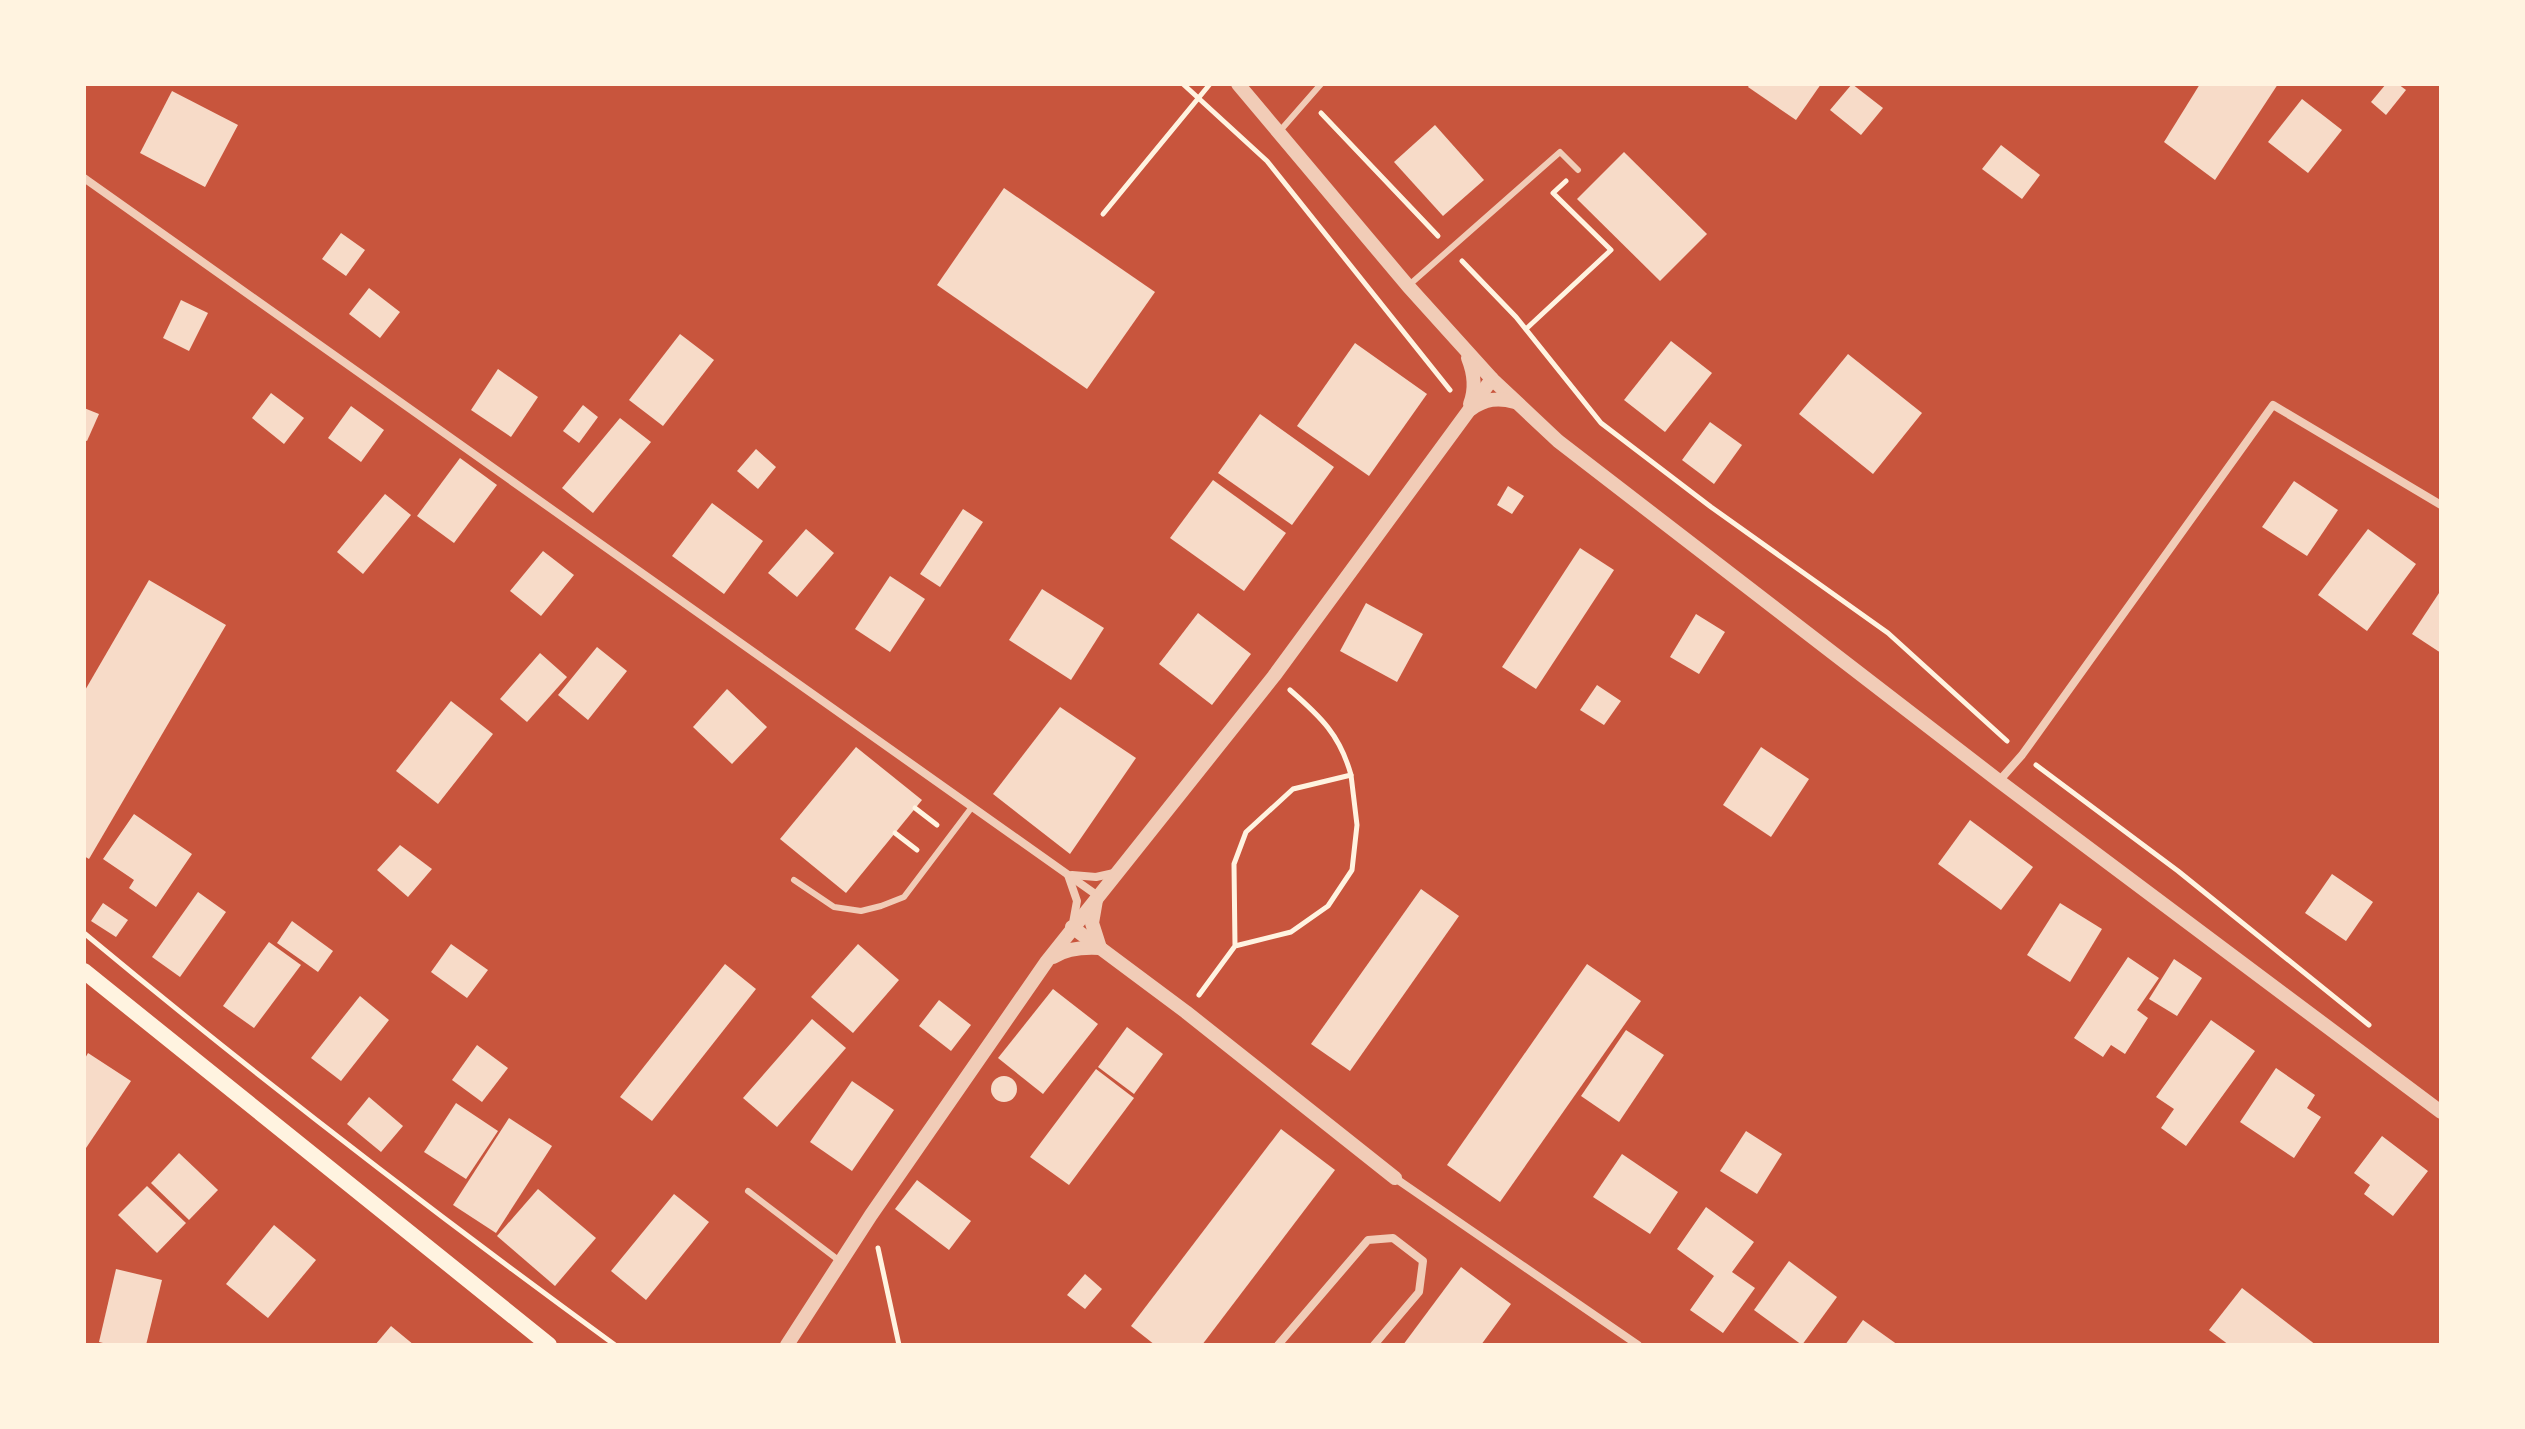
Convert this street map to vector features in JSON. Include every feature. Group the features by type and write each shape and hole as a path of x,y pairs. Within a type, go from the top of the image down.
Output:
{"main road":[{"path":"84,971 549,1345"}],"street":[{"path":"1238,84 1408,286 1492,379 1558,441 1999,781 2441,1112"},
{"path":"84,178 1098,896"},
{"path":"1463,347 1473,370 1474,394 1467,411"},
{"path":"787,1345 871,1215 1047,961 1274,676 1492,379"},
{"path":"1467,411 1480,402 1492,399 1516,402"},
{"path":"1999,781 2022,755 2273,405 2441,505"},
{"path":"1067,874 1096,877 1121,869"},
{"path":"1067,874 1077,901 1072,927"},
{"path":"1098,896 1092,923 1100,948"},
{"path":"1072,927 1186,1012 1395,1178 1638,1345"},
{"path":"1047,961 1062,951 1100,948"},
{"path":"1278,1345 1368,1240 1393,1238 1423,1261 1419,1292 1374,1345"}],"lane":[{"path":"1279,132 1321,84"},
{"path":"1408,286 1560,152 1578,170"},
{"path":"794,880 834,907 861,911 904,897 972,807"},
{"path":"748,1191 841,1262"}],"path":[{"path":"1183,84 1267,161 1467,411"},
{"path":"1103,214 1210,84"},
{"path":"1307,99 1526,329 1601,423 1711,507 1888,633 2022,755 2178,871 2379,1033"},
{"path":"1526,329 1611,250 1553,193 1578,170"},
{"path":"1235,946 1291,932 1328,906 1352,870 1357,825 1345,751 1323,718 1274,676"},
{"path":"1186,1012 1235,946 1234,864 1246,832 1293,789 1351,775"},
{"path":"84,933 241,1061 615,1345"},
{"path":"871,1215 899,1345"}],"building":[{"path":"1750,84 1821,84 1796,120 1748,87"},
{"path":"1852,84 1883,108 1861,135 1830,110"},
{"path":"2200,84 2278,84 2215,180 2164,142"},
{"path":"2386,84 2398,84 2406,90 2386,115 2371,102"},
{"path":"172,91 238,125 205,187 140,153"},
{"path":"2302,99 2342,130 2308,173 2268,142"},
{"path":"1435,125 1484,180 1443,216 1394,162"},
{"path":"2001,145 2040,175 2022,199 1982,169"},
{"path":"1624,152 1707,234 1660,281 1577,199"},
{"path":"1004,188 1155,292 1087,389 937,285"},
{"path":"341,233 365,250 346,276 322,259"},
{"path":"369,288 400,312 380,338 349,314"},
{"path":"181,300 208,313 189,351 163,338"},
{"path":"680,334 714,360 663,426 629,400"},
{"path":"1671,341 1712,373 1665,432 1624,400"},
{"path":"1355,343 1427,394 1369,476 1297,426"},
{"path":"1848,354 1922,413 1873,474 1799,414"},
{"path":"498,369 538,397 511,437 471,410"},
{"path":"271,393 304,418 284,444 252,418"},
{"path":"583,405 598,417 579,443 563,431"},
{"path":"351,406 384,430 361,462 328,438"},
{"path":"84,408 99,414 87,441 84,440"},
{"path":"1260,414 1334,467 1292,525 1218,473"},
{"path":"620,418 651,442 593,513 562,488"},
{"path":"1710,422 1742,445 1714,484 1682,460"},
{"path":"756,449 776,467 758,489 737,471"},
{"path":"460,458 497,485 454,543 417,516"},
{"path":"1213,480 1286,533 1244,591 1170,538"},
{"path":"2294,481 2338,510 2307,556 2262,527"},
{"path":"1508,486 1524,496 1512,514 1497,505"},
{"path":"385,494 411,515 363,574 337,552"},
{"path":"712,503 763,541 724,594 672,556"},
{"path":"963,509 983,522 940,587 920,574"},
{"path":"806,529 834,553 797,597 768,573"},
{"path":"2368,529 2416,564 2367,631 2318,595"},
{"path":"1580,548 1614,570 1536,689 1502,667"},
{"path":"543,551 574,575 541,616 510,591"},
{"path":"890,576 925,599 890,652 855,629"},
{"path":"149,580 226,625 89,859 84,856 84,692"},
{"path":"1042,589 1104,628 1071,680 1009,640"},
{"path":"2441,590 2441,653 2412,634"},
{"path":"1366,603 1423,634 1397,682 1340,651"},
{"path":"1198,613 1251,654 1212,705 1159,664"},
{"path":"1696,614 1725,632 1699,674 1670,657"},
{"path":"597,647 627,671 588,720 558,695"},
{"path":"540,653 567,677 527,722 500,699"},
{"path":"1597,685 1621,701 1604,725 1580,710"},
{"path":"727,689 767,727 732,764 693,727"},
{"path":"451,701 493,734 438,804 396,771"},
{"path":"1060,707 1136,758 1070,854 993,794"},
{"path":"856,747 922,800 846,893 780,839"},
{"path":"1761,747 1809,779 1771,837 1723,805"},
{"path":"134,814 192,854 156,907 129,888 134,880 103,859"},
{"path":"1970,820 2033,867 2001,910 1938,864"},
{"path":"400,845 432,869 408,897 377,870"},
{"path":"2332,874 2373,902 2346,941 2305,913"},
{"path":"1421,889 1459,916 1350,1071 1311,1044"},
{"path":"198,892 226,912 180,977 152,957"},
{"path":"103,903 128,920 116,937 91,921"},
{"path":"2060,903 2102,929 2070,982 2027,955"},
{"path":"292,921 333,951 318,972 277,943"},
{"path":"269,942 301,965 254,1028 223,1006"},
{"path":"451,944 488,970 467,998 431,972"},
{"path":"858,944 899,980 853,1033 811,997"},
{"path":"2128,957 2159,978 2137,1010 2148,1018 2125,1054 2111,1045 2103,1057 2074,1038"},
{"path":"2174,959 2202,978 2177,1016 2149,999"},
{"path":"725,964 756,989 652,1121 620,1097"},
{"path":"1587,964 1641,1001 1500,1202 1447,1165"},
{"path":"1053,989 1098,1024 1043,1094 998,1058"},
{"path":"360,996 389,1020 341,1081 311,1058"},
{"path":"939,1000 971,1025 951,1051 919,1026"},
{"path":"812,1019 846,1048 777,1127 743,1098"},
{"path":"2211,1020 2255,1051 2186,1146 2161,1128 2174,1109 2156,1097"},
{"path":"1127,1027 1163,1054 1134,1094 1098,1067"},
{"path":"1626,1030 1664,1055 1619,1122 1581,1096"},
{"path":"477,1045 508,1068 482,1102 452,1080"},
{"path":"88,1053 131,1081 84,1151 84,1060"},
{"path":"2276,1068 2315,1095 2307,1108 2321,1117 2294,1158 2240,1122"},
{"path":"1096,1069 1134,1098 1069,1185 1030,1157"},
{"path":"1004,1076 1013,1080 1017,1089 1013,1098 1004,1102 995,1098 991,1089 995,1080"},
{"path":"852,1081 894,1110 852,1171 810,1142"},
{"path":"369,1097 403,1126 381,1152 347,1124"},
{"path":"456,1103 498,1131 466,1179 424,1152"},
{"path":"509,1118 552,1146 496,1233 453,1205"},
{"path":"1281,1129 1335,1170 1202,1345 1155,1345 1131,1326"},
{"path":"1746,1131 1782,1154 1757,1194 1720,1171"},
{"path":"2382,1136 2428,1171 2393,1216 2364,1194 2370,1185 2354,1173"},
{"path":"179,1153 218,1190 189,1220 151,1183"},
{"path":"1622,1154 1678,1192 1650,1234 1593,1197"},
{"path":"917,1180 971,1221 949,1250 895,1209"},
{"path":"147,1186 186,1223 157,1253 118,1215"},
{"path":"538,1189 596,1238 555,1286 497,1236"},
{"path":"674,1194 709,1222 646,1300 611,1271"},
{"path":"1706,1207 1754,1242 1732,1272 1755,1288 1723,1333 1690,1310 1714,1276 1677,1249"},
{"path":"274,1225 316,1260 268,1318 226,1284"},
{"path":"1789,1261 1837,1297 1802,1345 1754,1310"},
{"path":"1461,1267 1511,1304 1481,1345 1403,1345"},
{"path":"116,1269 162,1280 146,1345 99,1342"},
{"path":"1085,1274 1102,1289 1085,1309 1067,1295"},
{"path":"2242,1288 2316,1345 2229,1345 2209,1330"},
{"path":"1863,1320 1898,1345 1845,1345"},
{"path":"391,1326 414,1345 375,1345"}]}
